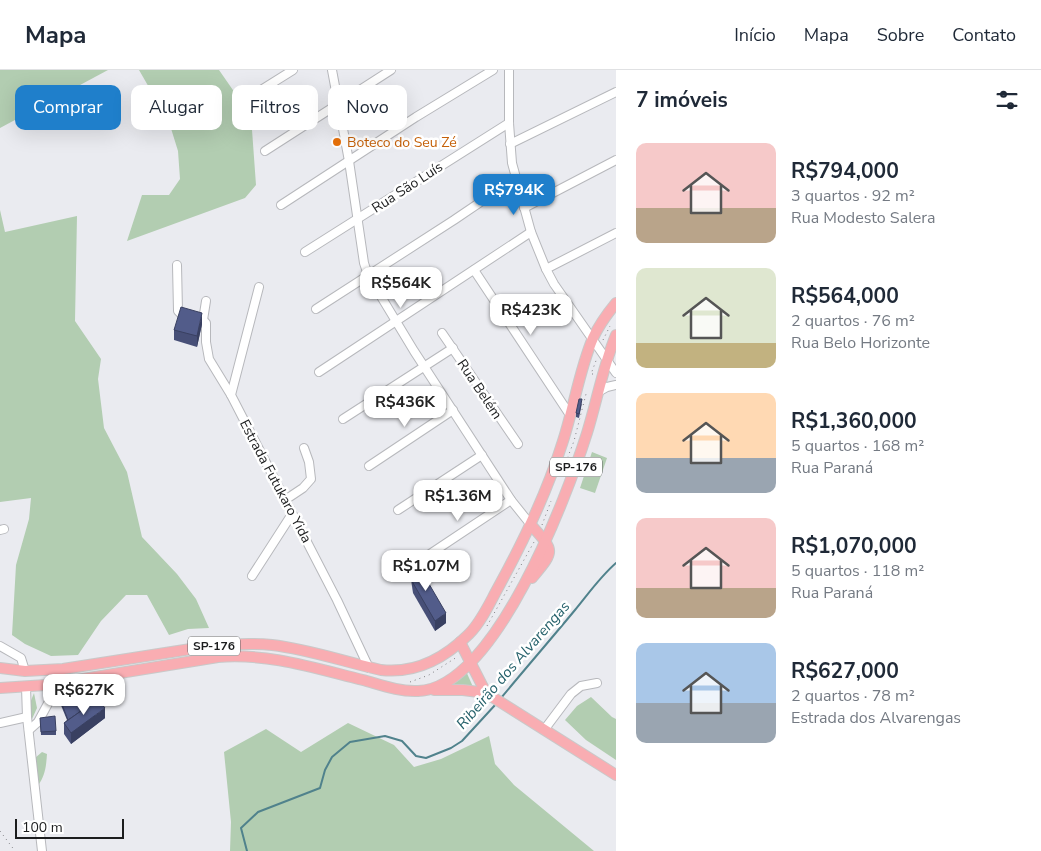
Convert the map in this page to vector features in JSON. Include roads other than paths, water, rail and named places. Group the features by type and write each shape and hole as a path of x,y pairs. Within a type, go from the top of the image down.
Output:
{"main road":[{"name":"SP-176","path":"1,688 46,685 90,679 218,657 248,656 275,658 408,692 427,690 440,685 470,663 481,652 518,595 542,537 555,465 593,338 616,302"},
{"name":"SP-176","path":"0,668 25,671 63,669 210,646 248,644 285,647 369,668 394,671 416,668 442,656 470,633 481,618 531,525 544,519 571,481 595,389 608,360 616,335"},
{"path":"531,525 542,537"},
{"path":"460,642 479,681 489,695"},
{"path":"479,681 478,665 481,652"},
{"path":"427,690 463,690 489,695 616,775"}],"street":[{"path":"269,85 293,70"},
{"path":"332,70 335,85"},
{"path":"368,85 391,70"},
{"path":"280,206 493,70"},
{"path":"510,71 509,124 512,163 531,232 546,269 571,311 600,347 616,373"},
{"path":"510,144 616,92"},
{"path":"266,151 328,111"},
{"name":"Rua São Luís","path":"306,252 509,124"},
{"path":"343,130 364,263 368,275 396,322 511,500 531,525"},
{"path":"524,208 616,160"},
{"path":"316,309 516,178"},
{"path":"319,372 531,232"},
{"path":"546,269 616,233"},
{"path":"177,265 178,311 203,320"},
{"path":"474,270 570,415"},
{"path":"231,395 259,288"},
{"name":"Estrada Futukaro Yida","path":"206,301 203,320 207,328 206,342 209,360 231,395 337,600 369,668"},
{"name":"Rua Belém","path":"442,333 518,444"},
{"path":"343,419 453,348"},
{"path":"595,389 616,386"},
{"path":"369,466 453,410"},
{"path":"285,500 303,488 311,479 309,462 304,448"},
{"path":"398,510 482,455"},
{"path":"418,562 511,500"},
{"path":"252,576 292,514"},
{"path":"0,646 22,658 25,671"},
{"path":"29,730 38,722 51,698 81,689 88,685 90,679"},
{"path":"544,730 571,694 581,686 597,683"},
{"path":"46,685 51,698"},
{"path":"26,687 27,717 42,851"},
{"path":"0,724 27,717"}],"waterway":[{"name":"Ribeirão dos Alvarengas","path":"501,698 616,563"},
{"name":"Ribeirão dos Alvarengas","path":"247,851 241,828 258,812 320,788 325,770 332,757 350,742 385,736 402,741 416,756 426,758 451,748 462,741 496,704"}],"place":[{"name":"Boteco do Seu Zé","path":"337,142"}]}
